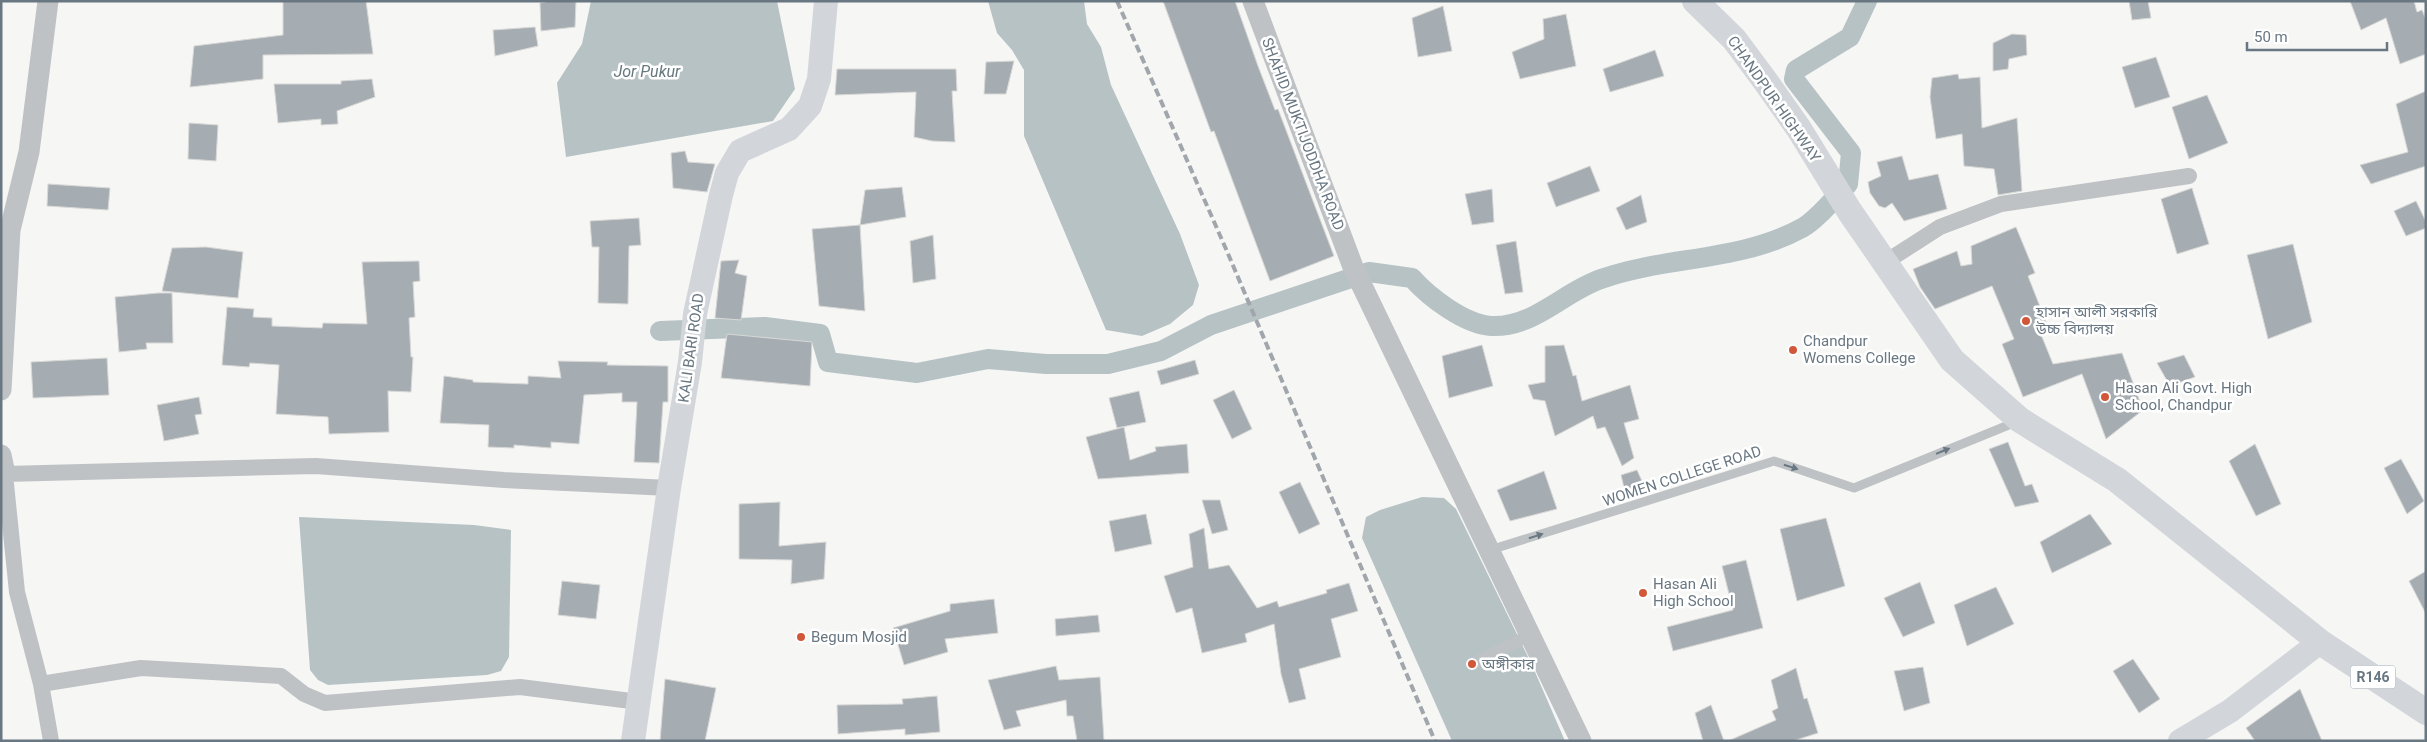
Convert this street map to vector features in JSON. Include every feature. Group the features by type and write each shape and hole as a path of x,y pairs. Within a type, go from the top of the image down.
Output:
{"main road":[{"name":"KALI BARI ROAD","path":"633,741 669,488 690,362 694,314 727,173 740,151 789,130 802,117 816,94 826,1"},
{"name":"CHANDPUR HIGHWAY","path":"1695,1 1734,39 1799,129 1850,212 1952,360 2020,420 2117,480 2320,642"},
{"name":"R146","path":"2320,642 2426,712"},
{"path":"2180,741 2230,711 2320,642"}],"street":[{"path":"1,390 10,230 29,152 48,1"},
{"name":"SHAHID MUKTIJODDHA ROAD","path":"1253,1 1353,267 1581,741"},
{"path":"1884,263 1940,227 2001,204 2189,176"},
{"path":"51,741 41,684 17,592 3,464 316,466 669,488"},
{"path":"1472,664 1530,635"},
{"path":"41,684 140,668 280,676 304,694 325,703 520,687 639,702"}],"lane":[{"name":"WOMEN COLLEGE ROAD","path":"1490,551 1774,461 1854,488 2020,420"}],"water":[{"name":"Jor Pukur","path":"591,1 777,1 795,89 773,121 566,157 557,83 582,44"},
{"path":"988,1 1084,1 1087,24 1101,47 1111,85 1180,234 1199,285 1193,305 1170,324 1142,336 1106,330 1024,136 1024,70 1012,50 997,33"},
{"path":"1422,497 1444,498 1456,509 1532,665 1565,741 1452,741 1362,538 1366,517 1380,510"},
{"path":"299,517 474,525 511,530 509,657 501,671 487,675 328,685 318,680 310,670"}],"building":[{"path":"283,1 366,1 373,54 263,55 263,79 190,87 194,46 283,35"},
{"path":"576,1 575,27 541,31 540,3"},
{"path":"1163,1 1235,1 1275,110 1278,109 1334,256 1270,281 1214,131 1211,132"},
{"path":"2129,1 2148,1 2151,18 2132,20"},
{"path":"2350,1 2414,1 2417,12 2422,10 2426,20 2426,54 2400,64 2386,18 2361,30"},
{"path":"1443,6 1452,51 1418,57 1412,18"},
{"path":"1566,14 1576,66 1520,79 1512,52 1544,39 1543,19"},
{"path":"535,27 538,46 495,56 493,30"},
{"path":"2012,34 2026,35 2027,55 2009,59 2008,69 1993,71 1993,43"},
{"path":"1655,50 1664,76 1610,92 1603,69"},
{"path":"2156,57 2170,97 2135,108 2122,67"},
{"path":"1014,61 1006,94 984,94 986,62"},
{"path":"837,69 956,69 957,91 952,91 955,142 932,141 914,137 916,92 835,95"},
{"path":"1958,74 1959,79 1980,77 1982,128 2017,118 2022,191 1998,195 1994,169 1964,166 1962,134 1936,139 1930,97 1932,78"},
{"path":"372,79 375,97 337,111 338,124 321,125 321,119 278,123 274,84 341,84 341,81"},
{"path":"2426,91 2426,166 2371,184 2360,165 2408,152 2396,104"},
{"path":"2207,95 2228,143 2189,159 2172,107"},
{"path":"189,123 218,125 216,161 188,159"},
{"path":"685,151 688,162 715,164 707,192 673,188 671,153"},
{"path":"1902,156 1909,180 1938,174 1947,209 1904,221 1892,203 1885,208 1879,206 1870,193 1868,182 1881,176 1877,162"},
{"path":"1590,166 1600,191 1556,207 1547,183"},
{"path":"48,184 110,188 108,210 47,206"},
{"path":"902,187 906,217 860,225 865,190"},
{"path":"2192,188 2209,244 2177,254 2161,199"},
{"path":"1492,189 1494,222 1472,225 1465,194"},
{"path":"1641,195 1647,222 1626,230 1616,208"},
{"path":"2416,201 2426,222 2426,228 2406,236 2394,211"},
{"path":"639,218 641,245 629,246 628,304 598,303 599,247 592,247 590,221"},
{"path":"860,225 865,311 819,306 812,229"},
{"name":"হাসান আলী সরকারি উচ্চ বিদ্যালয়","path":"2016,227 2035,273 2028,276 2050,332 2040,332 2053,364 2122,353 2143,410 2106,439 2082,374 2023,397 2002,344 2014,339 1992,286 1935,309 1920,287 1913,269 1957,251 1961,266 1972,264 1971,246"},
{"path":"933,235 936,279 913,283 910,241"},
{"path":"1516,241 1523,292 1505,294 1496,245"},
{"path":"2293,244 2312,322 2268,339 2247,255"},
{"path":"206,247 243,252 238,298 162,291 172,248"},
{"path":"739,260 735,273 747,276 741,320 715,318 721,261"},
{"path":"419,261 420,281 413,282 415,317 409,318 411,357 413,357 411,392 388,391 389,432 329,434 328,417 276,414 279,365 250,363 249,367 222,365 227,307 254,309 253,317 272,318 272,326 322,328 323,323 367,324 362,262"},
{"path":"172,293 173,343 146,343 147,349 119,352 115,297"},
{"path":"727,334 812,342 810,386 721,378"},
{"path":"1482,345 1493,386 1449,398 1442,356"},
{"path":"1564,345 1573,376 1576,375 1582,401 1630,385 1639,419 1624,423 1634,458 1622,466 1605,427 1597,429 1593,416 1555,436 1545,401 1533,399 1528,385 1545,382 1545,346"},
{"path":"2184,355 2195,377 2170,386 2157,363"},
{"path":"107,358 109,395 33,398 31,362"},
{"path":"1195,360 1199,374 1161,385 1157,371"},
{"path":"558,361 608,362 607,365 668,366 668,402 663,402 659,463 634,462 637,402 622,402 622,393 584,395 579,444 551,442 551,448 514,445 514,448 488,447 489,425 440,423 444,376 473,380 473,382 528,384 528,376 561,378"},
{"path":"1234,390 1252,429 1232,439 1213,400"},
{"path":"1139,391 1146,422 1117,428 1109,398"},
{"path":"199,397 202,414 195,415 199,434 164,441 157,405"},
{"path":"1124,427 1130,460 1156,451 1155,447 1187,444 1189,473 1098,479 1086,437"},
{"path":"2008,442 2025,486 2032,484 2039,502 2015,507 1989,449"},
{"path":"2255,444 2281,504 2256,516 2229,461"},
{"path":"2401,459 2424,501 2407,514 2384,468"},
{"path":"1637,470 1646,490 1626,496 1621,475"},
{"path":"1544,471 1557,509 1510,521 1497,490"},
{"path":"1300,482 1320,524 1299,534 1279,492"},
{"path":"1202,500 1220,500 1228,530 1212,534"},
{"path":"780,502 779,546 826,542 824,579 791,584 792,560 739,559 739,504"},
{"path":"1146,514 1152,544 1115,552 1109,521"},
{"path":"2090,514 2112,544 2052,573 2040,542"},
{"path":"1826,518 1845,586 1797,601 1780,529"},
{"path":"1204,528 1209,569 1229,565 1257,608 1277,601 1279,607 1327,593 1326,590 1349,583 1358,611 1331,619 1341,657 1299,669 1306,699 1289,703 1281,674 1274,624 1245,634 1247,642 1202,653 1192,608 1176,613 1164,576 1193,567 1189,534"},
{"path":"1746,560 1763,628 1673,651 1667,627 1733,610 1722,566"},
{"path":"2426,571 2426,614 2409,581"},
{"path":"562,581 600,585 596,619 558,615"},
{"path":"1920,582 1935,623 1903,637 1884,598"},
{"path":"1996,587 2014,624 1967,646 1954,605"},
{"path":"994,599 998,633 945,639 948,652 904,665 893,628 950,611 950,604"},
{"path":"1098,615 1100,632 1056,636 1055,619"},
{"path":"2133,659 2160,699 2139,713 2113,671"},
{"path":"1056,666 1059,680 1100,677 1104,741 1077,741 1073,716 1067,716 1066,700 1016,711 1021,726 1004,730 988,680"},
{"path":"1923,667 1930,703 1904,711 1894,671"},
{"path":"1796,668 1804,699 1807,698 1818,733 1793,741 1728,741 1776,720 1772,711 1778,708 1771,680"},
{"path":"665,679 716,688 705,741 660,741"},
{"path":"2300,689 2322,741 2255,741 2246,728"},
{"path":"937,696 940,732 905,735 905,729 838,734 837,705 903,704 902,699"},
{"path":"1711,705 1724,741 1703,741 1695,713"}],"waterway":[{"path":"660,331 765,327 820,334 828,362 917,373 988,359 1046,364 1108,364 1161,351 1211,325 1369,272 1412,278 1437,301 1459,315 1481,324 1491,326 1507,325 1535,315 1574,292 1601,279 1651,266 1754,247 1778,239 1814,220 1848,184 1851,153 1794,79 1796,70 1850,37 1867,1"}],"railway":[{"path":"1117,1 1226,249 1435,741"}],"place":[{"name":"হাসান আলী সরকারি উচ্চ বিদ্যালয়","path":"2026,321"},
{"name":"Chandpur Womens College","path":"1793,350"},
{"name":"Hasan Ali Govt. High School, Chandpur","path":"2105,397"},
{"name":"Hasan Ali High School","path":"1643,593"},
{"name":"Begum Mosjid","path":"801,637"},
{"name":"অঙ্গীকার","path":"1472,664"}]}
